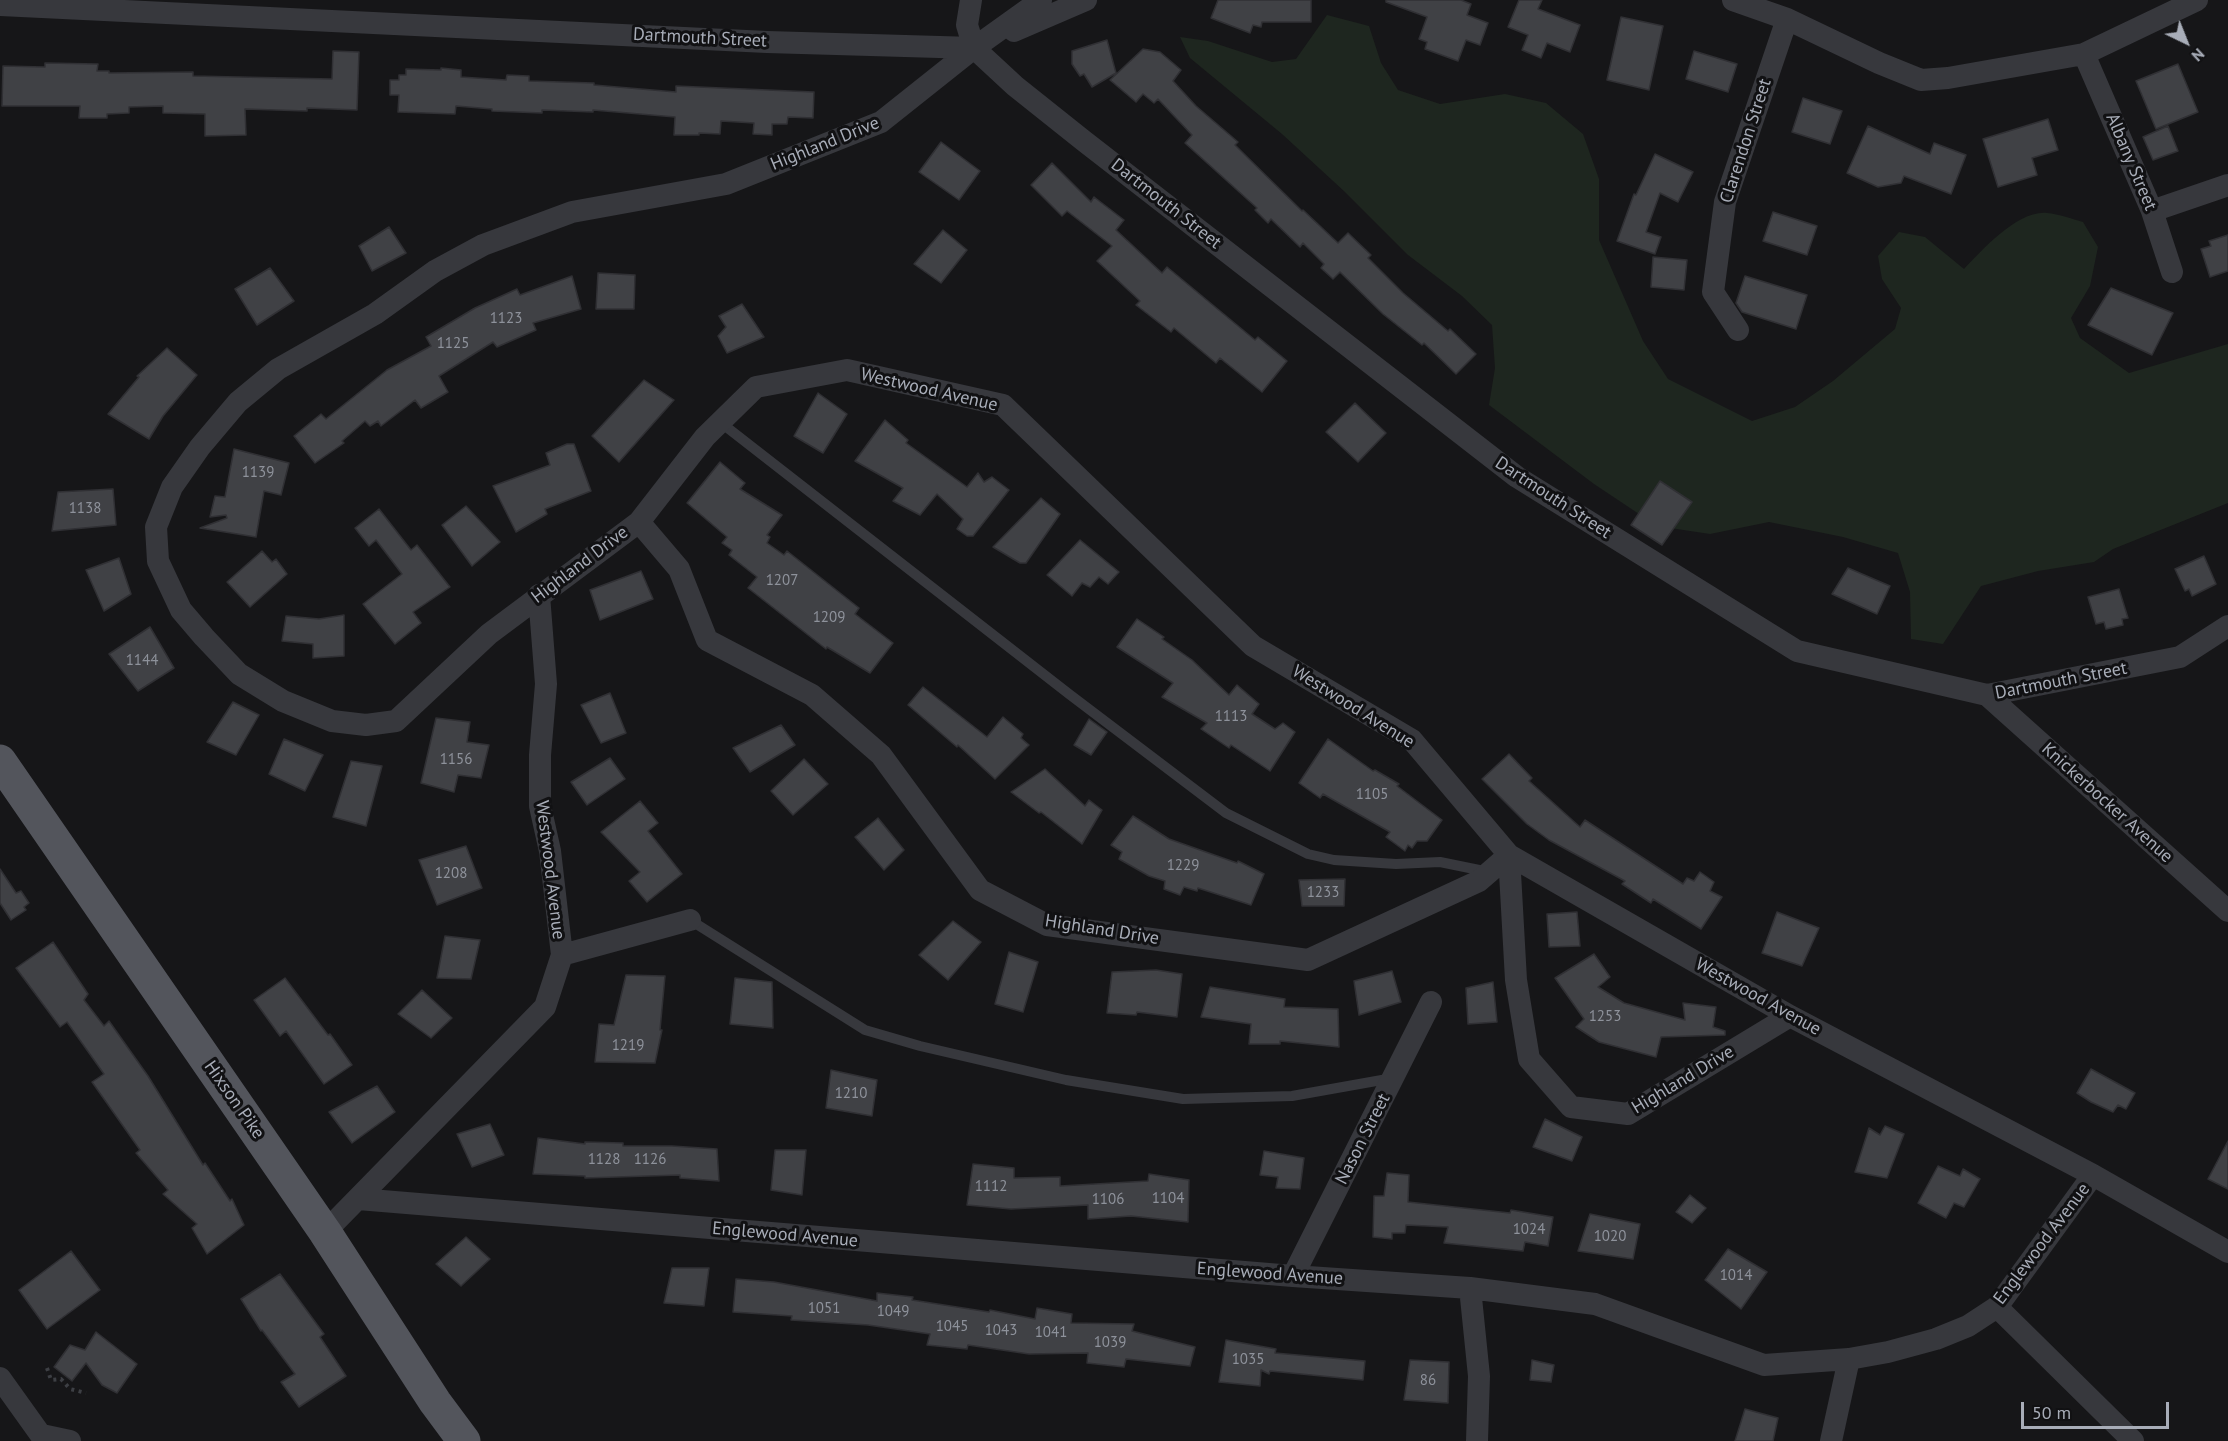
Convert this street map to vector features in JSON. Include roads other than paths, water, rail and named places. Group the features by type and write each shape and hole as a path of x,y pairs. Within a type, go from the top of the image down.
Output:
{"main road":[{"name":"Hixson Pike","path":"0,761 325,1232 435,1402 464,1441"}],"street":[{"path":"971,0 967,25 974,48"},
{"path":"974,48 1041,0"},
{"path":"974,48 1086,0"},
{"path":"1733,0 1787,19 1921,80 1948,78 2084,54 2197,0"},
{"name":"Dartmouth Street","path":"0,5 743,41 974,48 1015,86 1084,141 1517,477 1797,651 1987,696 2180,657 2228,626"},
{"name":"Clarendon Street","path":"1738,330 1713,292 1725,202 1787,19"},
{"name":"Highland Drive","path":"974,48 881,123 726,184 572,212 483,245 435,272 375,314 278,369 238,402 200,447 172,487 156,527 158,561 181,610 239,674 283,700 332,721 366,725 396,722 489,634 639,522 679,570 707,640 812,695 881,755 980,890 1047,925 1308,960 1479,881 1509,855"},
{"name":"Albany Street","path":"2084,54 2152,211 2172,272"},
{"path":"2152,211 2228,185"},
{"name":"Westwood Avenue","path":"639,522 705,437 756,387 847,370 1003,405 1253,646 1412,740 1509,855 1790,1016 2094,1175 2228,1252"},
{"name":"Westwood Avenue","path":"325,1232 545,1007 562,955 550,851 540,806 540,755 546,684 540,595"},
{"name":"Knickerbocker Avenue","path":"1987,696 2228,911"},
{"name":"Highland Drive","path":"1509,855 1516,980 1529,1059 1571,1107 1628,1114 1790,1016"},
{"path":"562,955 690,920"},
{"name":"Nason Street","path":"1293,1276 1431,1002"},
{"name":"Englewood Avenue","path":"358,1199 1293,1276 1470,1288 1595,1304 1764,1365 1849,1359 1936,1339 1968,1326 1997,1307 2094,1175"},
{"path":"1470,1288 1479,1376 1478,1441"},
{"path":"1997,1307 2133,1441"},
{"path":"1831,1441 1849,1359"},
{"path":"0,1378 42,1439 70,1441"}],"lane":[{"path":"720,422 1069,694 1226,813 1308,854 1334,861 1396,864 1440,862 1490,872"},
{"path":"690,920 865,1030 920,1046 1066,1080 1183,1099 1292,1096 1394,1078"}]}
